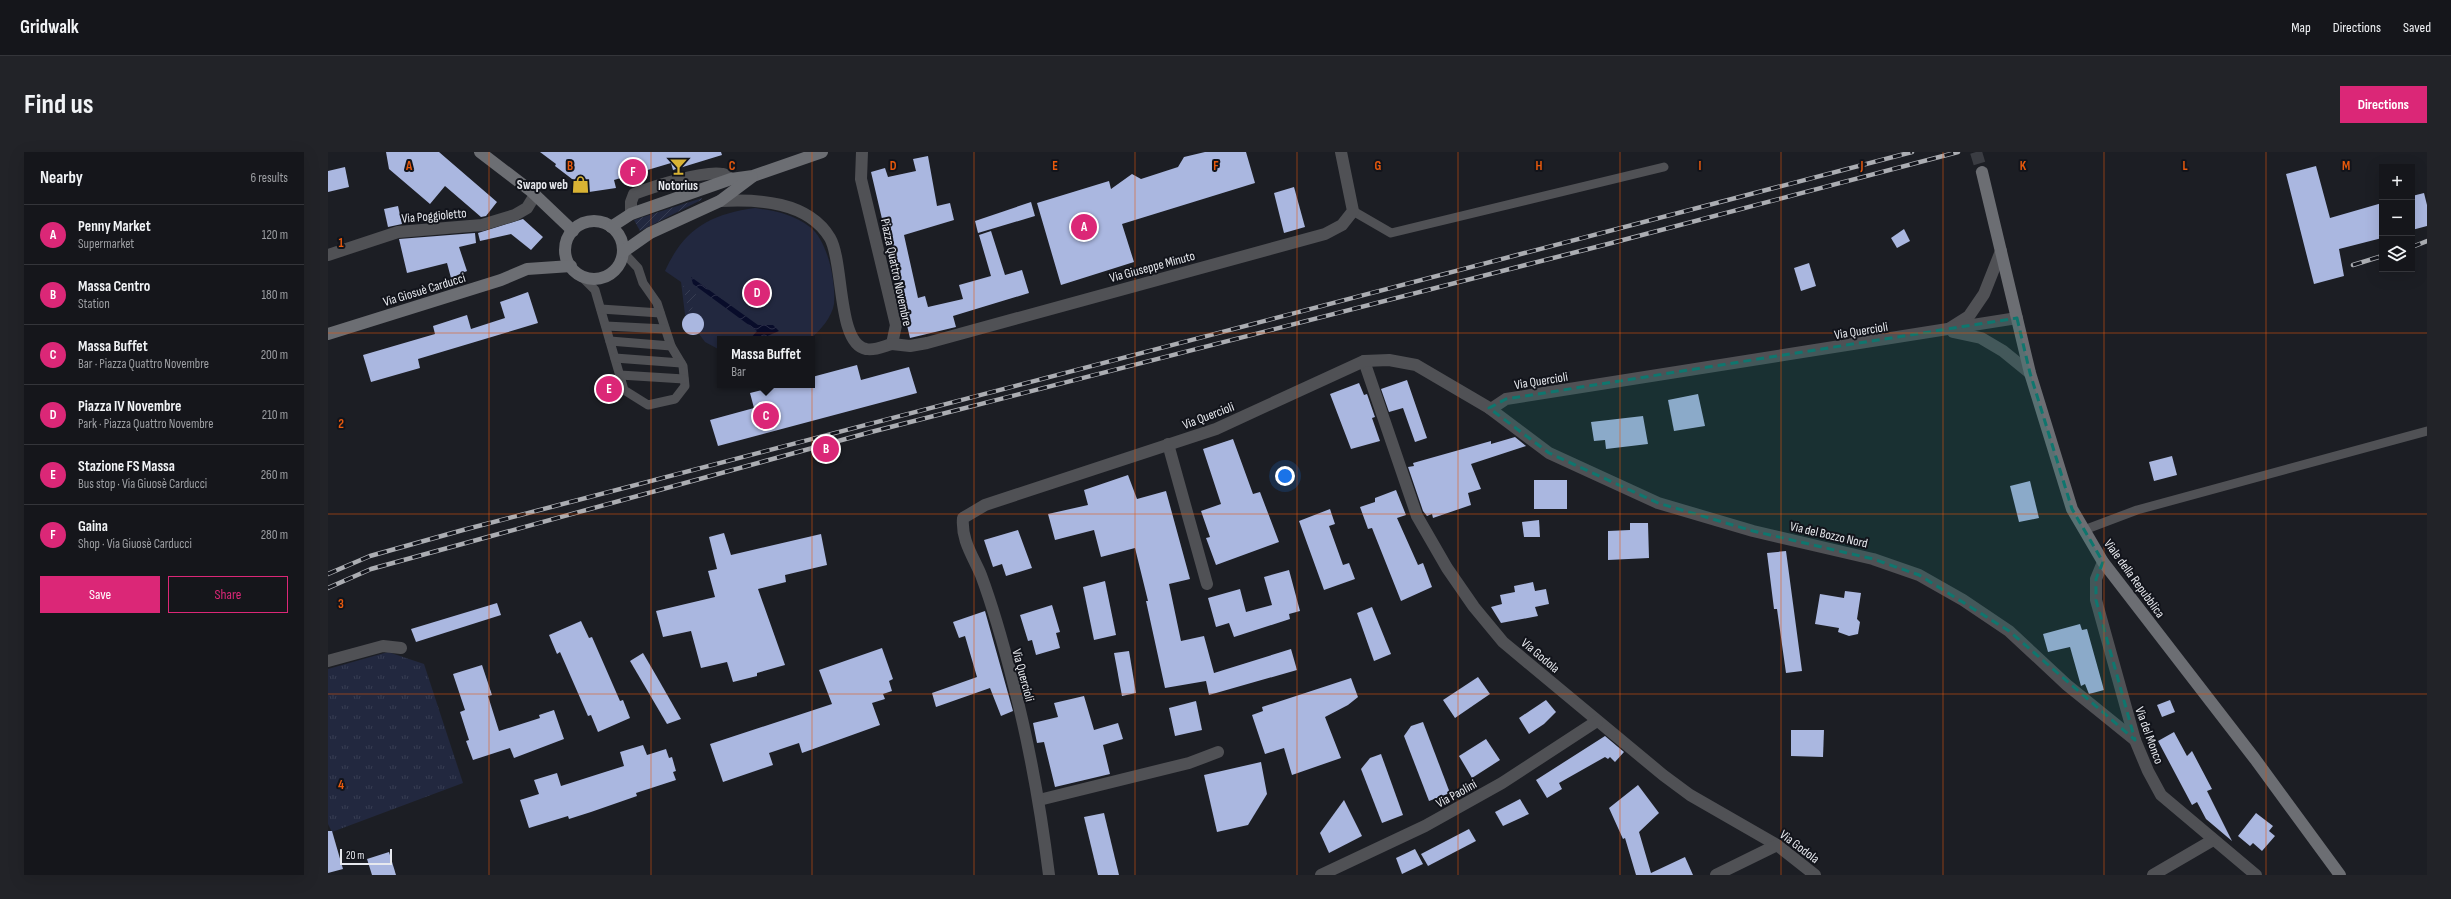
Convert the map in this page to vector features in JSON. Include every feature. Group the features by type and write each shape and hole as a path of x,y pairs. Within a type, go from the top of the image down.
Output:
{"main road":[{"path":"480,152 535,195 573,230"},
{"path":"611,227 631,214 731,179 753,176 822,152"},
{"name":"Viale della Repubblica","path":"1982,172 2030,373 2072,509 2103,562 2255,759 2340,875"},
{"path":"623,252 650,233 720,201 753,176"},
{"path":"591,221 601,222 611,227 618,234 623,252 620,262 609,275 594,279 581,276 570,266 566,258 565,248 573,230 581,224 591,221"},
{"name":"Via Giosuè Carducci","path":"328,334 501,280 527,269 570,266"}],"street":[{"name":"Piazza Quattro Novembre","path":"720,201 747,200 774,203 797,210 816,222 830,238 840,273 845,318 850,337 856,345 865,349 875,349 892,344 896,325 861,179 862,152"},
{"path":"1341,152 1353,211"},
{"path":"631,214 631,202 634,194 654,186 702,175 723,174 731,179"},
{"name":"Via Poggioletto","path":"328,255 398,232 482,225 521,211 526,208 535,195"},
{"name":"Via Giuseppe Minuto","path":"892,344 910,346 927,342 1325,234 1342,225 1353,211"},
{"path":"1946,330 1969,316 1984,294 2002,251"},
{"name":"Via Quercioli","path":"1049,875 1039,800 1014,686 981,575 970,555 962,530 963,518 985,505 1216,429 1364,362 1389,360 1416,365 1491,409 1506,399 2017,318"},
{"name":"Via Quercioli","path":"1946,330 1981,338 2003,351 2030,373"},
{"name":"Via Godola","path":"1364,362 1417,516 1447,568 1503,642 1597,721 1690,795 1777,845 1815,875"},
{"name":"Via del Bozzo Nord","path":"1489,408 1550,453 1658,503 1753,532 1873,559 1919,575 1963,600 2008,631 2067,685 2135,740"},
{"path":"1168,444 1207,584"},
{"name":"Via del Monco","path":"2103,562 2096,579 2096,600 2135,740 2148,772 2162,795 2213,840 2256,875"},
{"path":"328,661 383,646 401,648"},
{"name":"Via Paolini","path":"1321,875 1425,826 1460,807 1502,783 1597,721"},
{"path":"1039,800 1189,763 1218,752"},
{"path":"2153,875 2213,840"},
{"path":"1716,875 1777,845"}],"lane":[{"path":"1353,211 1391,233 1664,167"},
{"path":"581,276 595,290 624,390 648,405 675,399 685,386 681,363 671,346 657,303 643,283 638,268 623,252"},
{"path":"601,309 660,313"},
{"path":"606,326 665,329"},
{"path":"610,341 671,346"},
{"path":"615,358 681,363"},
{"path":"620,375 684,379"},
{"path":"2084,530 2137,510 2427,431"}],"highlighted area":[{"path":"2017,318 2030,373 2072,509 2103,562 2096,579 2096,600 2135,740 2009,631 1919,575 1873,559 1753,531 1658,503 1549,453 1489,408 1506,399"}],"green space":[{"path":"702,198 701,200 640,231 634,220"},
{"path":"755,208 790,216 810,227 822,242 830,262 834,285 834,304 831,314 813,336 717,336 717,348 705,342 685,315 681,282 665,271 672,256 690,234 700,226 725,214"},
{"path":"683,285 696,294 691,313 689,313"},
{"path":"693,314 700,317 703,324 700,331 693,334 686,331 683,324 686,317"},
{"path":"388,652 424,664 463,783 332,832 328,824 328,669"}],"water":[{"path":"691,277 758,325 773,325 779,331 767,336 753,336 757,331 693,284"}],"building":[{"path":"386,152 439,152 497,202 486,216 481,217 445,186 430,204 389,169"},
{"path":"540,152 721,152 722,155 673,170 671,163 614,180 616,188 589,192 555,166 556,164"},
{"path":"1205,152 1246,152 1255,183 1122,224 1134,262 1061,285 1037,203 1109,181 1111,189 1132,174 1141,179 1178,167 1184,157"},
{"path":"928,156 937,206 950,203 954,220 904,235 918,298 925,296 928,307 963,299 959,285 991,276 979,235 991,231 1005,275 1022,270 1029,293 953,316 956,327 910,338 871,172 885,168 888,177 916,171 913,159"},
{"path":"2316,166 2330,218 2379,204 2379,239 2339,249 2344,276 2314,284 2286,174"},
{"path":"345,167 349,187 328,192 328,171"},
{"path":"1294,187 1305,227 1284,233 1274,193"},
{"path":"2424,193 2427,205 2427,226 2415,229 2415,200 2415,195"},
{"path":"1031,202 1035,216 978,233 975,221"},
{"path":"398,206 402,224 388,227 384,209"},
{"path":"523,219 543,237 531,250 511,234 480,241 478,233"},
{"path":"1904,229 1910,241 1897,248 1891,238"},
{"path":"475,233 476,243 459,247 467,271 451,278 447,263 407,273 399,239"},
{"path":"1809,263 1816,286 1801,291 1794,268"},
{"path":"528,292 538,323 418,359 420,368 371,382 363,355 435,334 433,326 467,315 471,329 505,318 500,302"},
{"path":"689,313 697,313 704,320 704,328 697,335 689,335 682,328 682,320"},
{"path":"857,365 861,380 909,367 917,393 718,446 710,420 754,408 750,393 770,388 815,388 815,376"},
{"path":"1407,380 1427,438 1415,442 1403,408 1389,412 1381,389"},
{"path":"1359,383 1364,395 1367,394 1375,417 1372,418 1380,441 1351,449 1330,394"},
{"path":"1698,394 1705,426 1674,431 1668,400"},
{"path":"1643,416 1648,444 1606,449 1605,440 1594,441 1591,422"},
{"path":"1515,437 1526,446 1471,464 1481,489 1468,493 1471,505 1433,518 1432,514 1427,516 1423,511 1408,467 1414,466 1413,463 1491,441 1491,444"},
{"path":"1233,439 1253,494 1260,492 1279,542 1216,565 1206,538 1210,537 1201,511 1221,504 1203,449"},
{"path":"2172,456 2177,475 2154,481 2149,462"},
{"path":"1128,475 1137,499 1166,491 1190,579 1169,584 1181,641 1204,636 1214,673 1291,649 1297,670 1209,695 1206,681 1165,688 1146,601 1148,601 1135,548 1101,557 1094,530 1055,540 1048,514 1088,505 1084,490"},
{"path":"1534,480 1567,480 1567,509 1534,509"},
{"path":"2030,481 2039,518 2019,522 2010,486"},
{"path":"1396,490 1406,515 1397,518 1418,565 1423,563 1432,587 1401,601 1372,528 1368,529 1360,507 1375,502 1375,498"},
{"path":"1330,509 1335,524 1329,526 1343,565 1349,563 1355,579 1324,590 1299,521"},
{"path":"1539,520 1540,537 1524,537 1522,522"},
{"path":"1630,523 1648,523 1649,558 1608,560 1608,531 1630,530"},
{"path":"1018,530 1032,568 1006,576 1002,564 993,567 984,540"},
{"path":"724,533 731,555 821,534 827,565 785,575 786,582 758,589 785,665 757,673 757,676 733,682 727,662 701,668 691,631 663,637 656,611 715,597 708,571 717,569 709,537"},
{"path":"1786,551 1802,671 1786,673 1777,609 1774,609 1767,553"},
{"path":"1289,570 1300,611 1289,614 1290,619 1234,637 1229,623 1216,627 1208,598 1240,589 1246,612 1272,605 1264,577"},
{"path":"1105,581 1116,635 1094,640 1083,587"},
{"path":"1533,582 1535,591 1546,589 1549,604 1535,607 1538,616 1501,623 1491,607 1502,604 1500,595 1515,592 1514,586"},
{"path":"1845,591 1861,593 1857,619 1860,622 1858,634 1849,636 1838,632 1839,628 1815,624 1820,594 1844,598"},
{"path":"497,603 501,615 416,642 411,629"},
{"path":"1052,605 1060,632 1056,633 1060,648 1036,655 1032,640 1028,641 1020,615"},
{"path":"1372,607 1391,654 1374,661 1357,613"},
{"path":"985,611 1013,711 1001,716 990,688 936,707 932,693 977,677 965,636 959,638 953,622"},
{"path":"581,621 589,638 592,637 620,701 623,700 630,718 598,732 591,715 588,716 560,652 557,654 549,635"},
{"path":"2080,624 2082,630 2087,629 2104,690 2089,694 2085,684 2081,686 2070,647 2048,652 2043,634"},
{"path":"882,648 893,679 889,681 892,691 883,694 885,699 872,703 880,725 802,753 799,743 769,753 773,765 723,782 710,744 832,704 819,670"},
{"path":"1129,651 1136,693 1122,696 1114,653"},
{"path":"643,653 681,719 667,724 630,661"},
{"path":"482,665 492,695 488,696 499,731 540,718 539,715 554,710 564,739 514,758 510,748 473,760 466,741 469,740 460,712 465,710 453,674"},
{"path":"1478,677 1490,694 1455,718 1443,700"},
{"path":"1351,678 1358,697 1348,705 1325,717 1341,758 1292,775 1284,748 1265,754 1252,715 1263,711 1262,707"},
{"path":"1084,696 1094,730 1118,723 1123,739 1103,745 1110,774 1055,787 1044,742 1037,743 1033,723 1058,717 1054,703"},
{"path":"1546,700 1556,712 1544,724 1529,734 1519,718"},
{"path":"2170,700 2175,712 2162,717 2157,705"},
{"path":"1196,701 1202,730 1175,736 1169,708"},
{"path":"1423,722 1450,793 1429,801 1404,736 1411,726"},
{"path":"1791,730 1824,730 1823,757 1791,756"},
{"path":"2174,732 2187,756 2192,751 2212,789 2207,791 2232,841 2206,819 2197,802 2192,805 2158,741"},
{"path":"1605,736 1624,752 1615,762 1610,757 1608,759 1605,757 1559,783 1562,789 1547,798 1536,780"},
{"path":"1486,739 1500,760 1472,778 1459,756"},
{"path":"643,745 647,755 666,749 669,758 672,757 676,771 673,772 676,780 636,793 637,796 591,812 569,819 568,816 529,828 520,800 539,794 534,780 557,773 561,786 624,766 620,752"},
{"path":"1381,754 1403,815 1382,823 1361,769 1370,758"},
{"path":"1261,762 1267,794 1248,825 1217,832 1204,775"},
{"path":"1638,785 1659,813 1639,832 1651,873 1685,857 1693,875 1636,875 1625,838 1623,839 1609,808"},
{"path":"1520,799 1529,814 1503,826 1495,812"},
{"path":"1344,800 1362,836 1329,853 1320,833"},
{"path":"1104,813 1119,875 1098,875 1084,817"},
{"path":"2256,813 2273,826 2269,831 2275,836 2262,851 2253,843 2250,846 2238,836"},
{"path":"1469,829 1476,841 1428,866 1421,854"},
{"path":"328,831 332,831 343,869 328,873"},
{"path":"1415,849 1423,864 1402,874 1396,858"},
{"path":"389,852 396,875 372,875 367,859"}],"tunnel":[{"path":"1976,152 1982,172"}],"railway":[{"path":"328,574 370,556 463,530 1912,152"},
{"path":"328,588 371,569 871,432 1604,245 1958,152"},
{"path":"2415,246 2427,241"},
{"path":"2353,265 2379,257"}],"place":[{"name":"Notorius","path":"678,166"},
{"name":"Gaina","path":"633,172"},
{"name":"Swapo web","path":"581,184"},
{"name":"Penny Market","path":"1084,227"},
{"name":"Piazza IV Novembre","path":"757,293"},
{"name":"Stazione FS Massa","path":"609,389"},
{"name":"Massa Buffet","path":"766,416"},
{"name":"Massa Centro","path":"826,449"}]}
